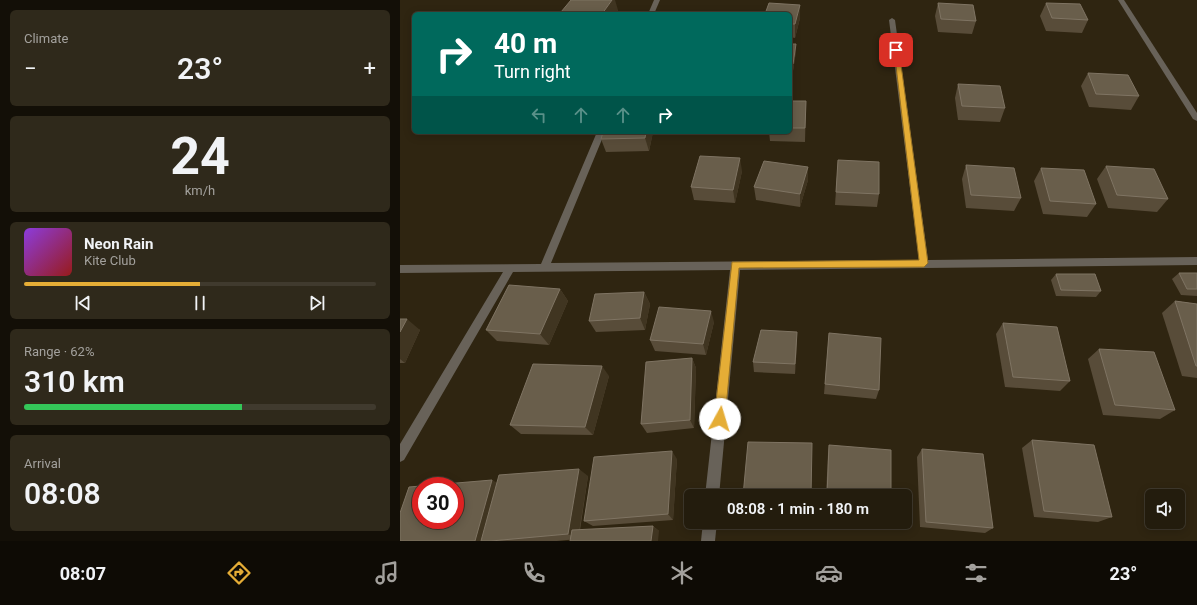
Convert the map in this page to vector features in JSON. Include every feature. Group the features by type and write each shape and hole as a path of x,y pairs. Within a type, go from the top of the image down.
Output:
{"street":[{"path":"652,12 657,0"},
{"path":"1120,0 1197,119"},
{"path":"892,20 924,263"},
{"path":"545,266 600,134"},
{"path":"400,268 1197,261"},
{"path":"713,489 735,265"},
{"path":"400,456 512,266"},
{"path":"708,541 709,529"}],"building":[{"path":"571,0 612,0 603,12 561,12"},
{"path":"769,3 800,5 795,24 792,24 792,12 766,12"},
{"path":"938,3 973,5 976,21 941,19"},
{"path":"1046,3 1080,4 1088,20 1052,18"},
{"path":"792,44 796,44 793,64"},
{"path":"1088,73 1128,75 1139,96 1096,94"},
{"path":"958,84 1000,86 1005,108 962,106"},
{"path":"792,101 806,101 805,128 792,128"},
{"path":"602,134 646,134 645,138 601,139"},
{"path":"700,156 740,158 733,190 691,187"},
{"path":"838,160 879,162 879,194 836,192"},
{"path":"764,161 808,167 800,194 754,187"},
{"path":"966,165 1014,168 1021,198 971,195"},
{"path":"1106,166 1154,169 1168,199 1117,195"},
{"path":"1041,168 1084,170 1096,204 1050,201"},
{"path":"1179,273 1197,273 1197,289 1187,289"},
{"path":"1056,274 1095,274 1101,291 1061,290"},
{"path":"509,285 560,289 540,334 486,330"},
{"path":"644,292 640,318 589,321 595,294"},
{"path":"1175,301 1197,304 1197,366 1196,366"},
{"path":"659,307 711,311 703,344 650,340"},
{"path":"400,319 407,319 400,332"},
{"path":"1003,323 1057,327 1070,381 1013,377"},
{"path":"761,330 797,332 795,364 753,362"},
{"path":"829,333 881,338 879,390 825,384"},
{"path":"1099,349 1154,352 1175,410 1115,405"},
{"path":"692,358 690,420 641,424 646,362"},
{"path":"533,364 602,366 585,427 510,425"},
{"path":"1032,440 1094,445 1112,517 1044,511"},
{"path":"748,442 812,443 811,489 744,489"},
{"path":"829,445 891,450 891,489 827,489"},
{"path":"922,449 983,454 993,528 926,522"},
{"path":"672,451 668,514 584,521 594,457"},
{"path":"579,469 568,534 481,541 499,475"},
{"path":"492,480 475,541 400,541 400,513 409,487 412,487 412,529 464,529 464,482"},
{"path":"653,526 651,541 570,541 572,530"}],"route":[{"path":"720,419 735,265 924,263 896,50"}]}
